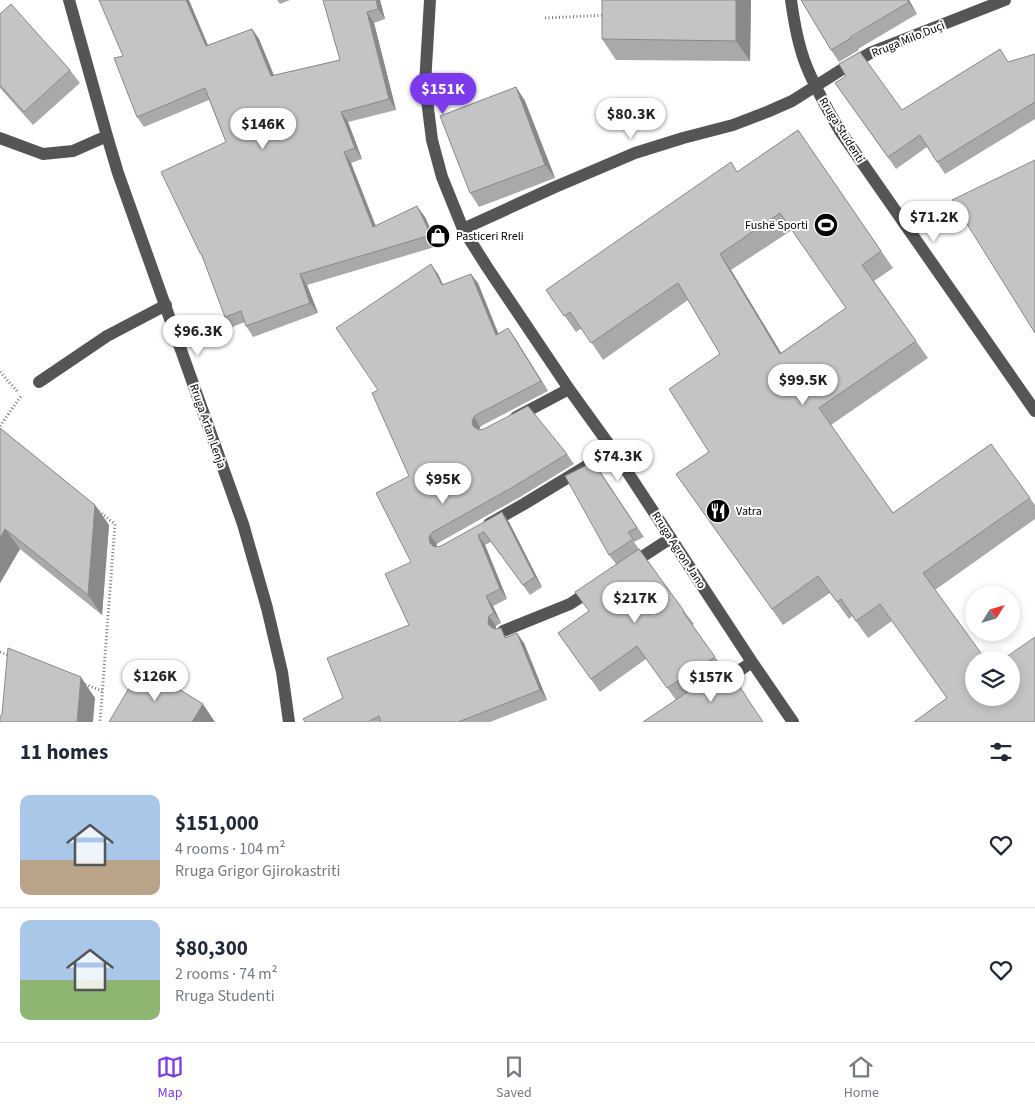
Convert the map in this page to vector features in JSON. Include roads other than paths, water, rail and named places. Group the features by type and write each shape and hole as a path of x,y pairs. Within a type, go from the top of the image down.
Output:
{"street":[{"name":"Rruga Artan Lenja","path":"69,0 118,173 243,524 282,672 289,722"},
{"name":"Rruga Agron Jano","path":"430,0 425,84 432,140 442,176 463,229 569,389 614,450 793,722"},
{"path":"791,0 799,44 805,64 816,87"},
{"name":"Rruga Milo Duçi","path":"816,87 872,52 1005,0"},
{"name":"Rruga Studenti","path":"463,229 555,186 635,154 733,125 792,102 816,87 840,131 1035,412"},
{"path":"0,138 43,154 73,151 107,136"},
{"path":"39,382 107,336 166,305"},
{"path":"504,423 569,389"},
{"path":"476,531 614,450"},
{"path":"624,568 671,538"},
{"path":"503,631 570,604 601,584"},
{"path":"711,689 752,662"}],"place":[{"name":"Fushë Sporti","path":"826,225"},
{"name":"Pasticeri Rreli","path":"438,236"},
{"name":"Vatra","path":"718,511"}]}
